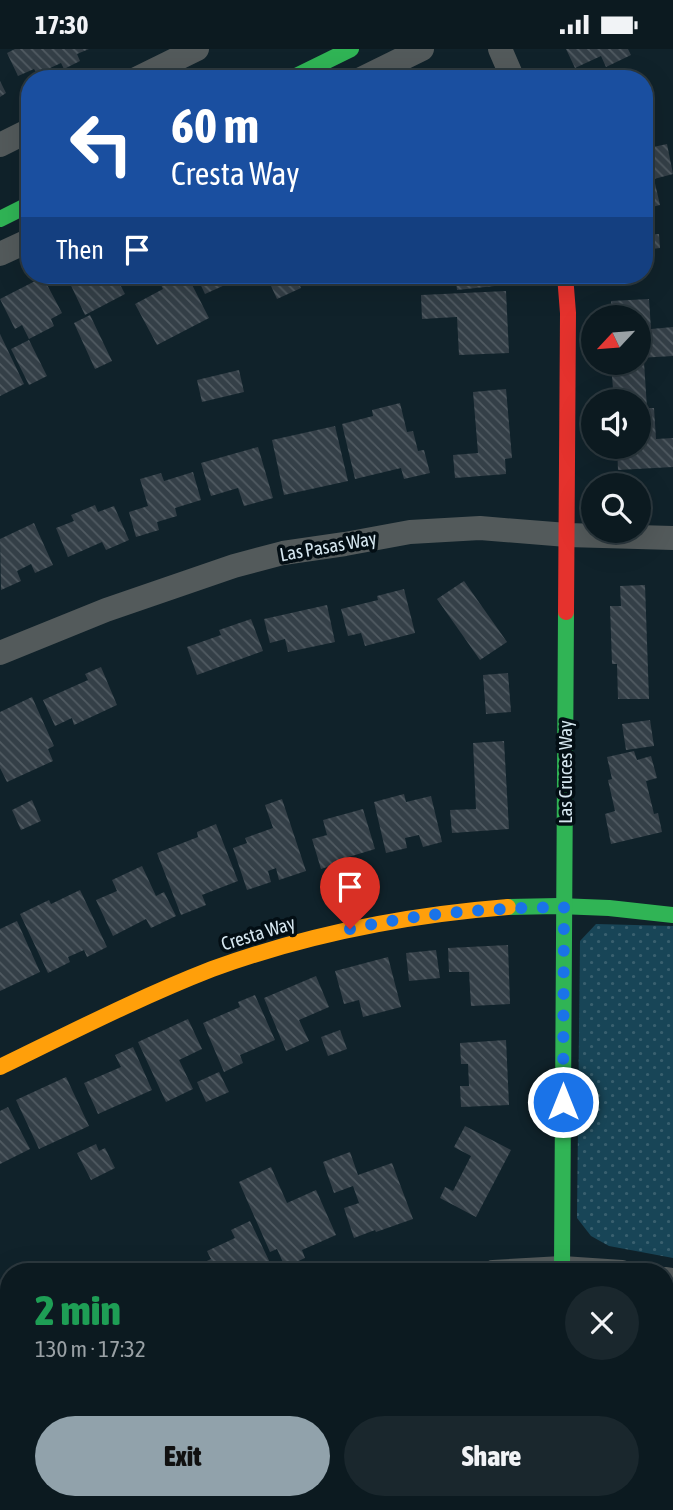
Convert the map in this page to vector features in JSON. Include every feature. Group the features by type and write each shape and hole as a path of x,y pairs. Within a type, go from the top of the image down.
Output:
{"street":[{"path":"154,70 197,49"},
{"path":"308,70 351,49"},
{"path":"379,70 422,49"},
{"path":"500,49 509,70"},
{"path":"0,145 21,134"},
{"path":"0,219 21,208"},
{"path":"0,254 21,244"},
{"name":"Las Cruces Way","path":"562,1263 568,313 566,284"},
{"name":"Las Pasas Way","path":"0,653 106,610 234,566 283,553 410,532 480,528 567,535 673,538"},
{"name":"Cresta Way","path":"0,1067 150,995 212,969 276,948 374,923 508,908 609,908 673,915"}],"shaded area":[{"path":"596,924 673,926 673,1258 609,1246 591,1236 577,1218 580,941"}],"building":[{"path":"15,49 89,49 77,54 80,61 64,69 61,63 46,70 21,70 18,76 7,53"},
{"path":"566,49 628,49 631,55 606,67 601,56 575,68"},
{"path":"0,81 6,93 0,97"},
{"path":"667,144 673,174 654,179 660,205 653,207 653,147"},
{"path":"653,234 659,234 660,248 653,249"},
{"path":"29,284 47,284 62,313 51,319 54,326 29,339 22,325 15,329 0,299"},
{"path":"70,284 120,284 125,294 85,315"},
{"path":"160,284 192,284 209,318 157,345 135,304 163,289"},
{"path":"200,284 227,284 205,294"},
{"path":"270,284 299,284 301,288 277,299"},
{"path":"456,284 504,285 457,290"},
{"path":"506,291 509,353 459,355 457,317 422,319 421,295"},
{"path":"649,299 649,305 611,305 611,301"},
{"path":"90,315 112,361 95,369 74,323"},
{"path":"673,327 673,356 651,357 651,329"},
{"path":"0,334 24,384 0,396"},
{"path":"29,340 47,376 29,385 11,349"},
{"path":"239,370 244,392 202,402 197,380"},
{"path":"612,375 645,375 646,389 613,389"},
{"path":"506,389 512,458 505,459 506,474 455,478 453,455 478,453 473,392"},
{"path":"400,403 407,432 413,431 418,451 424,450 430,473 404,479 401,468 355,479 342,424 373,416 372,410"},
{"path":"651,408 654,408 656,439 673,438 673,467 618,470 618,459 651,459"},
{"path":"335,426 348,481 284,495 272,440"},
{"path":"258,447 273,498 244,506 238,488 211,496 201,463"},
{"path":"193,472 201,500 175,508 177,516 157,522 159,530 136,537 129,512 148,506 140,479 161,473 164,481"},
{"path":"95,505 98,512 114,506 129,540 106,550 102,542 68,557 56,528 74,521 71,515"},
{"path":"34,523 53,565 35,573 31,564 17,571 21,581 1,590 0,539"},
{"path":"464,581 507,642 480,660 437,599"},
{"path":"645,585 649,699 618,699 617,664 612,664 610,606 621,606 620,586"},
{"path":"404,589 415,633 365,646 361,633 348,636 341,609 378,600 377,596"},
{"path":"327,605 335,642 288,652 285,639 270,643 264,619"},
{"path":"251,619 263,651 197,675 187,647 221,635 219,630"},
{"path":"101,667 117,705 74,725 72,718 55,726 43,700 88,680 85,674"},
{"path":"508,673 511,712 486,714 483,675"},
{"path":"32,697 54,746 48,749 53,761 7,782 0,768 0,712"},
{"path":"650,720 654,746 626,750 622,724"},
{"path":"504,741 509,829 452,833 450,810 476,809 473,743"},
{"path":"634,751 637,760 651,756 657,778 646,781 654,814 658,813 662,832 611,844 605,814 615,811 608,780 612,779 607,757"},
{"path":"404,794 406,802 431,796 442,842 423,847 419,835 405,838 407,848 386,853 374,802"},
{"path":"282,799 306,871 279,880 276,868 268,871 271,882 247,890 233,848 247,843 245,838 273,828 265,805"},
{"path":"32,800 41,821 21,830 12,810"},
{"path":"363,809 375,849 321,869 312,839 327,835 323,820"},
{"path":"216,824 238,881 202,895 206,905 181,915 157,853 198,837 197,832"},
{"path":"142,866 156,896 164,892 176,916 151,928 146,919 113,936 96,900 117,891 112,880"},
{"path":"80,890 107,947 87,957 84,950 68,957 70,962 48,973 20,914 49,900 51,904"},
{"path":"17,921 40,972 0,991 0,929"},
{"path":"508,945 510,1004 471,1006 469,972 449,972 448,948"},
{"path":"436,950 440,978 409,981 406,953"},
{"path":"388,957 401,1007 363,1017 359,1000 344,1004 335,971"},
{"path":"316,976 329,1007 299,1020 309,1041 286,1051 264,998"},
{"path":"255,995 275,1040 240,1055 243,1063 224,1072 203,1023 240,1007 238,1002"},
{"path":"188,1019 202,1049 179,1060 193,1089 166,1102 138,1042"},
{"path":"340,1030 347,1049 328,1056 321,1037"},
{"path":"506,1040 509,1105 461,1107 460,1086 469,1086 468,1064 461,1064 460,1043"},
{"path":"133,1047 152,1090 98,1114 84,1083 121,1067 115,1055"},
{"path":"219,1072 229,1092 206,1102 197,1082"},
{"path":"66,1077 89,1126 39,1149 16,1100"},
{"path":"8,1107 30,1149 0,1164 0,1111"},
{"path":"465,1126 511,1150 476,1217 440,1198 445,1187 453,1191 471,1156 454,1147"},
{"path":"96,1144 99,1151 105,1148 115,1168 91,1180 77,1153"},
{"path":"350,1152 358,1175 392,1163 413,1219 354,1238 344,1208 359,1203 353,1186 334,1193 323,1162"},
{"path":"271,1167 287,1203 316,1190 336,1235 302,1250 305,1258 294,1263 283,1263 277,1249 270,1252 239,1182"},
{"path":"250,1221 270,1263 202,1263 211,1259 207,1251 235,1238 231,1230"}],"traffic: fast":[{"path":"308,70 351,49"},
{"path":"0,219 21,208"},
{"path":"562,1263 566,612"},
{"path":"508,907 609,908 673,915"}],"traffic: slow":[{"path":"0,1067 158,991 248,957 358,928 433,915 508,907"}],"traffic: jam":[{"path":"566,284 568,313 566,612"}],"route":[{"path":"350,929 424,916 508,908 564,907 563,1102"}]}
